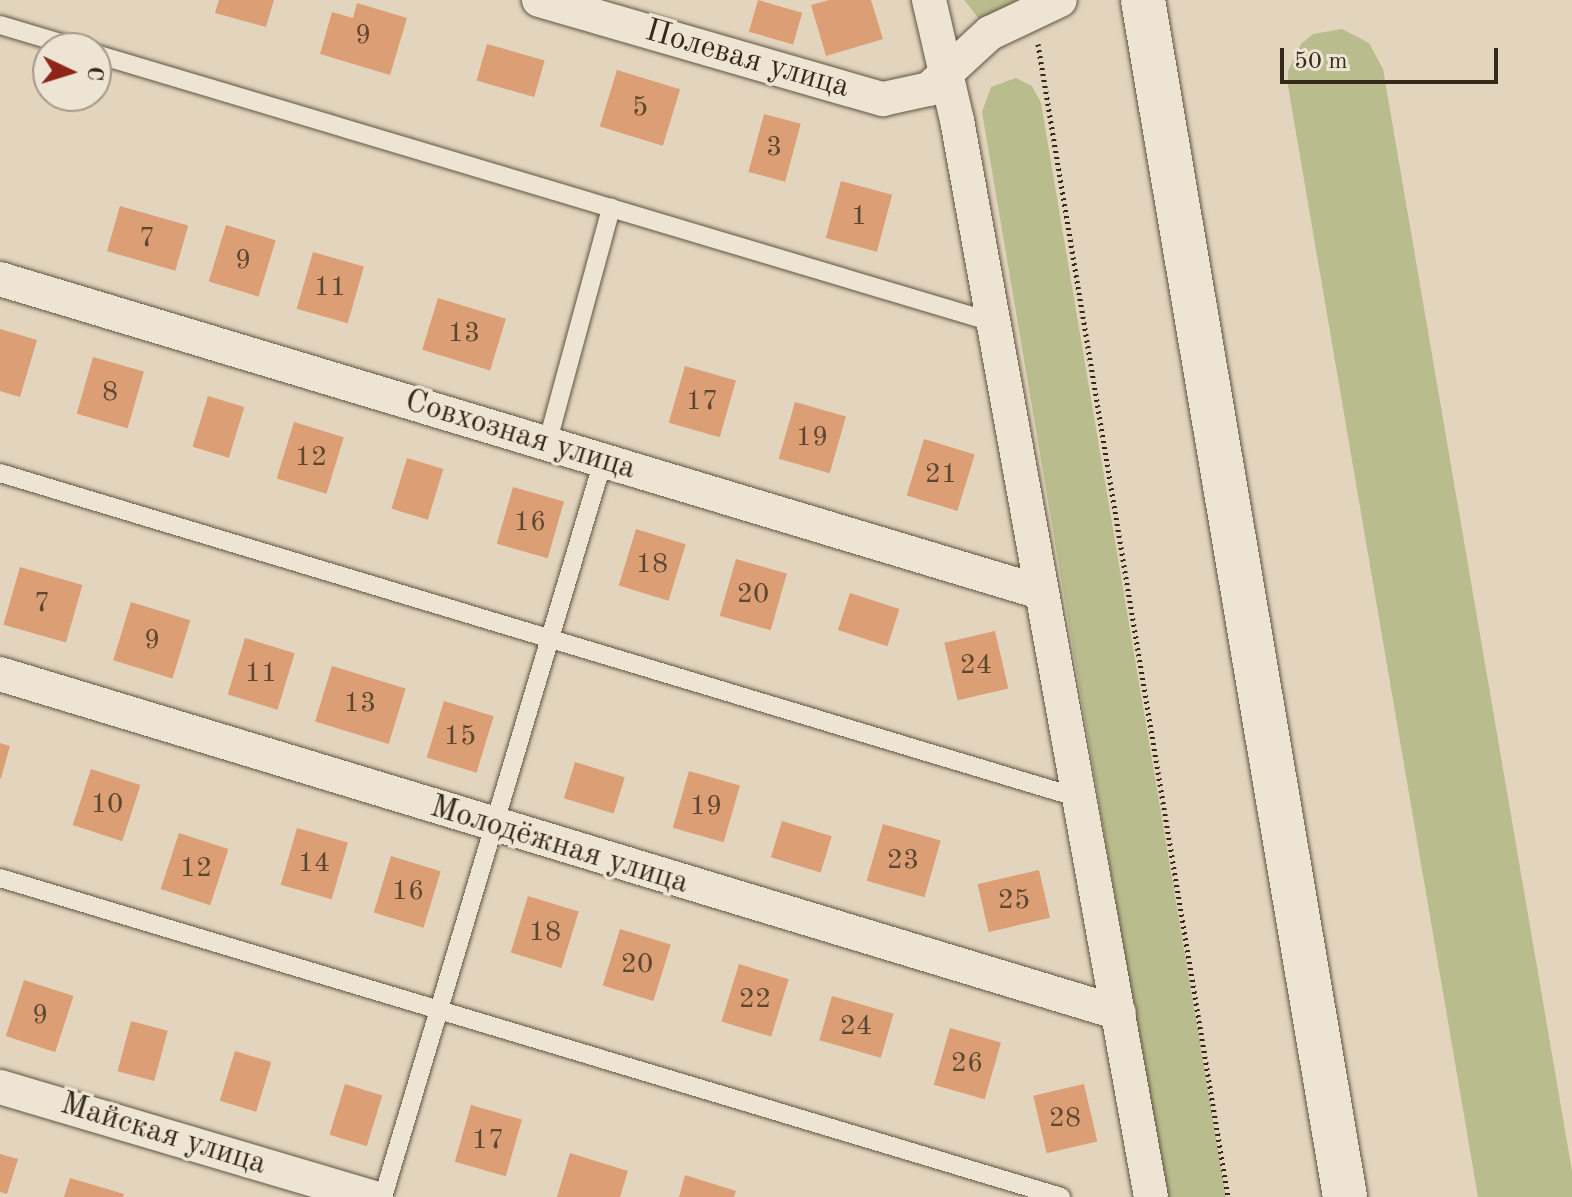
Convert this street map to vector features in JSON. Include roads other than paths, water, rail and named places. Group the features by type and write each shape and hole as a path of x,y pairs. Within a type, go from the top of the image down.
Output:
{"street":[{"name":"Полевая улица","path":"539,0 883,99 929,89 947,69 990,33 1046,6"},
{"path":"929,0 947,69 1151,1197"},
{"path":"1143,0 1345,1197"},
{"name":"Совхозная улица","path":"0,279 1040,592"},
{"name":"Молодёжная улица","path":"0,674 496,828 1119,1013"},
{"name":"Майская улица","path":"0,1087 371,1197"}],"lane":[{"path":"0,25 32,35"},
{"path":"112,59 992,322"},
{"path":"547,444 611,208"},
{"path":"383,1197 496,828 603,461"},
{"path":"0,473 1079,798"},
{"path":"0,878 1061,1197"}]}
